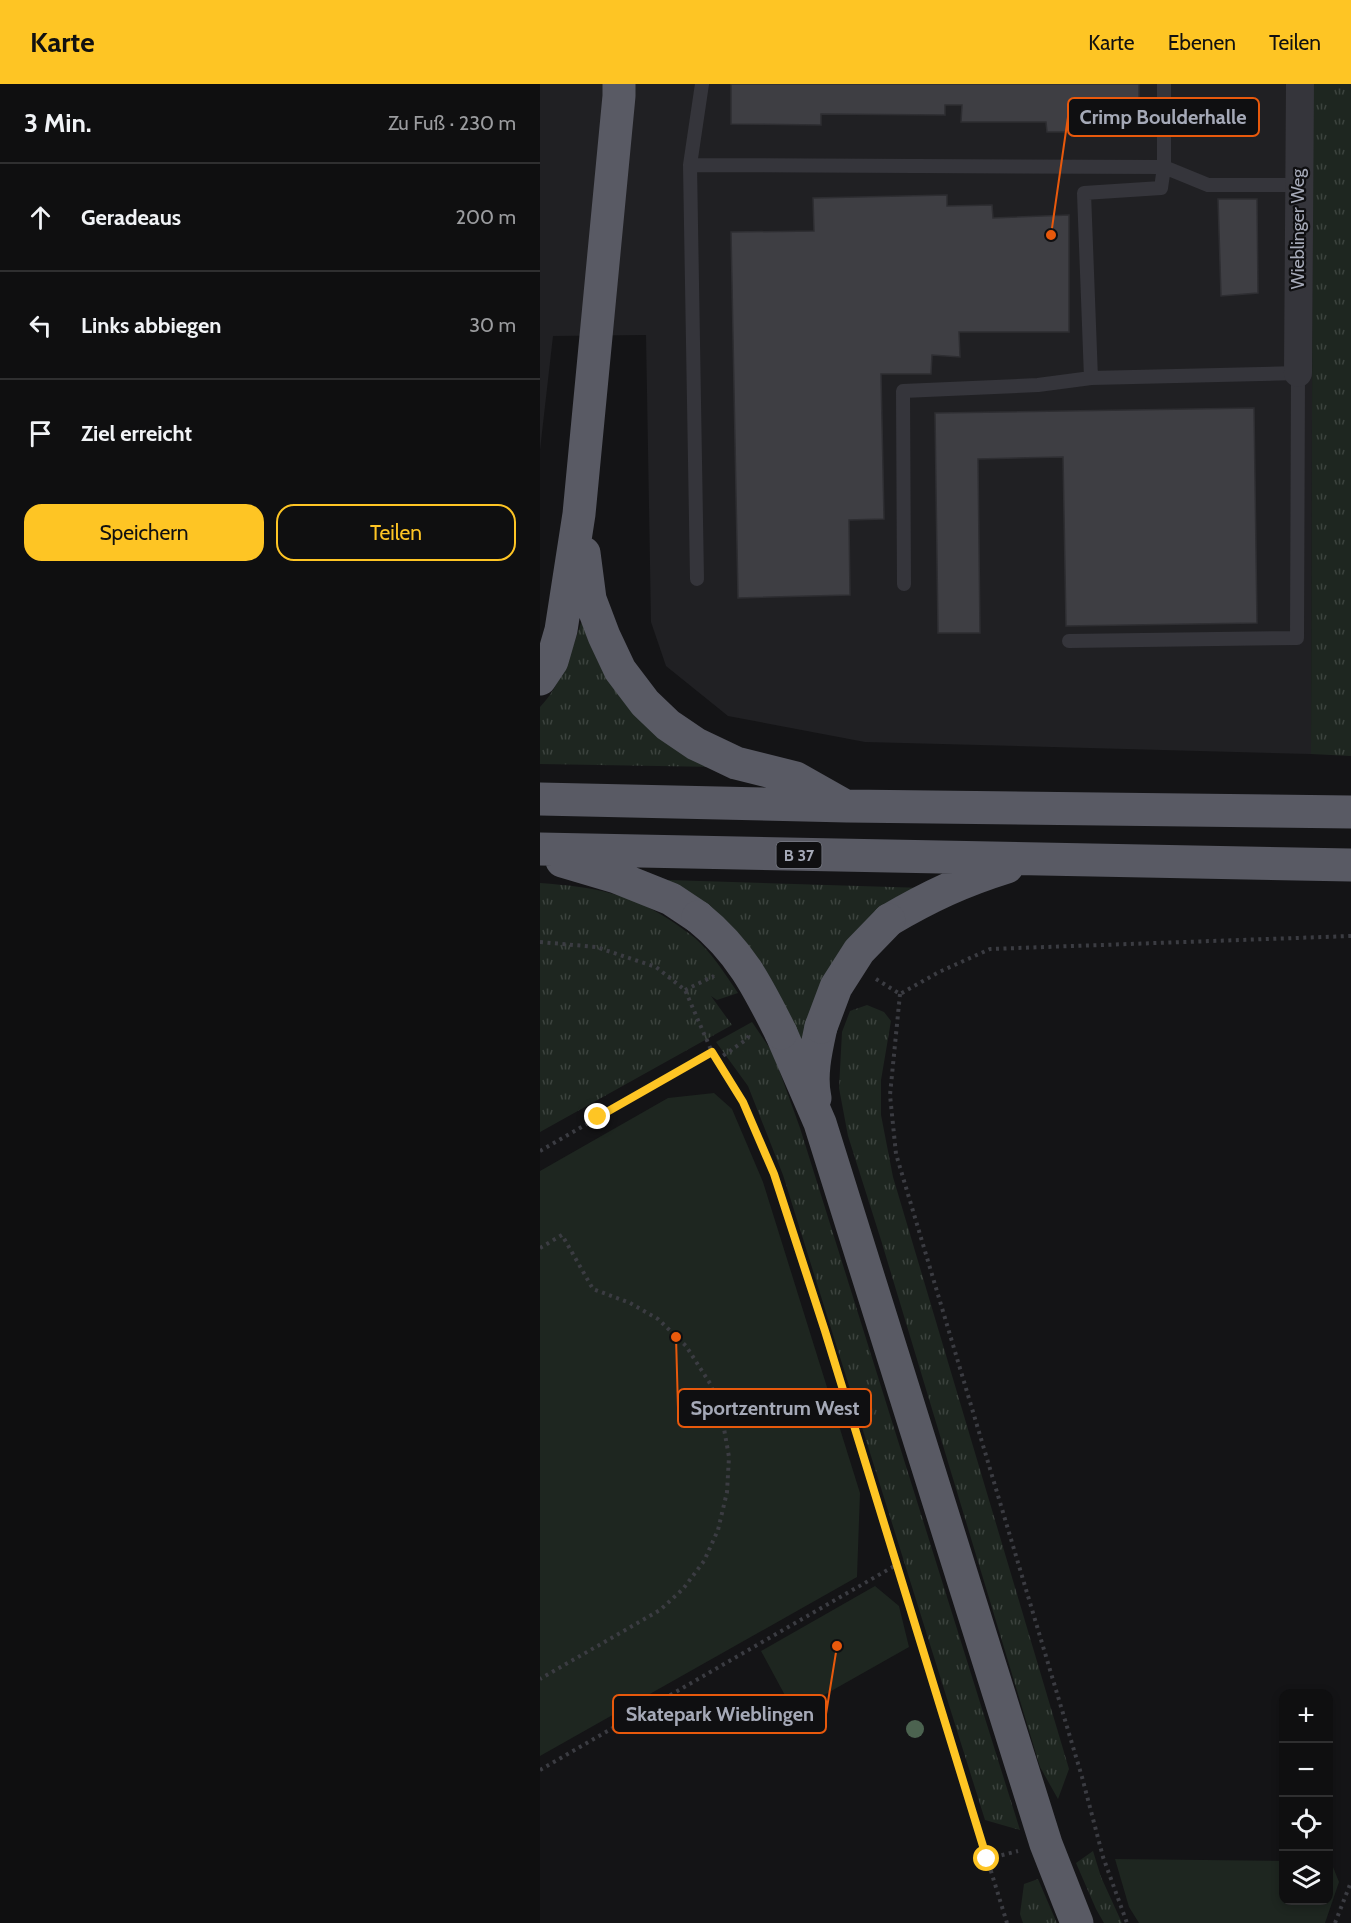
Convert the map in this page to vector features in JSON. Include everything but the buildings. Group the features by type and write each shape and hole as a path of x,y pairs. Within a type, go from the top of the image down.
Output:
{"highway":[{"path":"540,679 552,661 561,630 579,514 621,88"},
{"path":"579,514 590,599 620,670 645,703 668,725 696,744 736,763 796,778 847,806"},
{"path":"540,799 847,806 1351,812"},
{"name":"B 37","path":"540,849 1351,865"},
{"path":"540,854 671,898 719,934 743,963 762,996 766,1030 820,1123"},
{"path":"1059,860 1014,865 970,878 929,897 889,920 859,951 836,987 821,1027 814,1060 813,1089 820,1123 1046,1844 1077,1923"}],"street":[{"name":"Wieblinger Weg","path":"1298,373 1300,84"}],"lane":[{"path":"697,579 690,165 702,84"},
{"path":"1091,378 1084,194 1161,188 1164,167 1164,84"},
{"path":"690,165 1164,167 1208,185 1298,185"},
{"path":"904,584 903,392 1038,385 1091,378 1298,373 1297,638 1069,641"}],"path":[{"path":"900,994 939,972 990,950 1351,936"},
{"path":"540,942 596,947 656,967 685,990 712,1052 743,1102 774,1174 825,1331 1007,1923"},
{"path":"685,990 721,973"},
{"path":"874,978 900,994"},
{"path":"900,994 890,1095 896,1154 1083,1777 1103,1857 1127,1923"},
{"path":"717,1060 766,1030"},
{"path":"540,1151 712,1052"},
{"path":"540,1248 562,1235 593,1289 630,1303 658,1319 686,1346 711,1385 723,1422 729,1457 727,1492 718,1530 704,1561 683,1589 660,1610 540,1679"},
{"path":"540,1770 896,1565"},
{"path":"1335,1923 1351,1882"}],"shaded area":[{"path":"540,84 1313,84 1311,754 865,742 728,716 666,666 651,622 646,335 553,336 540,450"}],"green space":[{"path":"1313,84 1351,84 1351,756 1311,754"},
{"path":"581,623 593,627 717,767 540,764 540,707 559,679"},
{"path":"668,880 924,888 886,912 806,1058"},
{"path":"540,883 611,893 643,905 676,924 701,944 738,993 717,1000 711,996 732,1025 540,1132"},
{"path":"867,1005 884,1012 891,1021 881,1080 881,1115 893,1177 1069,1769 1058,1799 1040,1767 848,1136 839,1088 842,1032 850,1011"},
{"path":"752,1022 773,1053 800,1128 1020,1830 985,1820 783,1175 748,1086 716,1042"},
{"path":"714,1093 732,1109 763,1182 860,1493 857,1577 540,1756 540,1171 668,1098"},
{"path":"875,1586 899,1606 909,1647 794,1712 761,1651"},
{"path":"1093,1851 1101,1877 1122,1923 1104,1923 1076,1863"},
{"path":"1115,1859 1279,1861 1279,1905 1331,1905 1325,1923 1139,1923 1129,1907"},
{"path":"1333,1867 1339,1882 1333,1900"},
{"path":"1038,1879 1057,1923 1023,1923 1020,1914 1024,1884"}],"place":[{"name":"Crimp Boulderhalle","path":"1051,235"},
{"name":"Sportzentrum West","path":"676,1337"},
{"name":"Skatepark Wieblingen","path":"837,1646"}],"route":[{"path":"598,1117 712,1052 743,1102 774,1174 825,1331 987,1859"}]}
